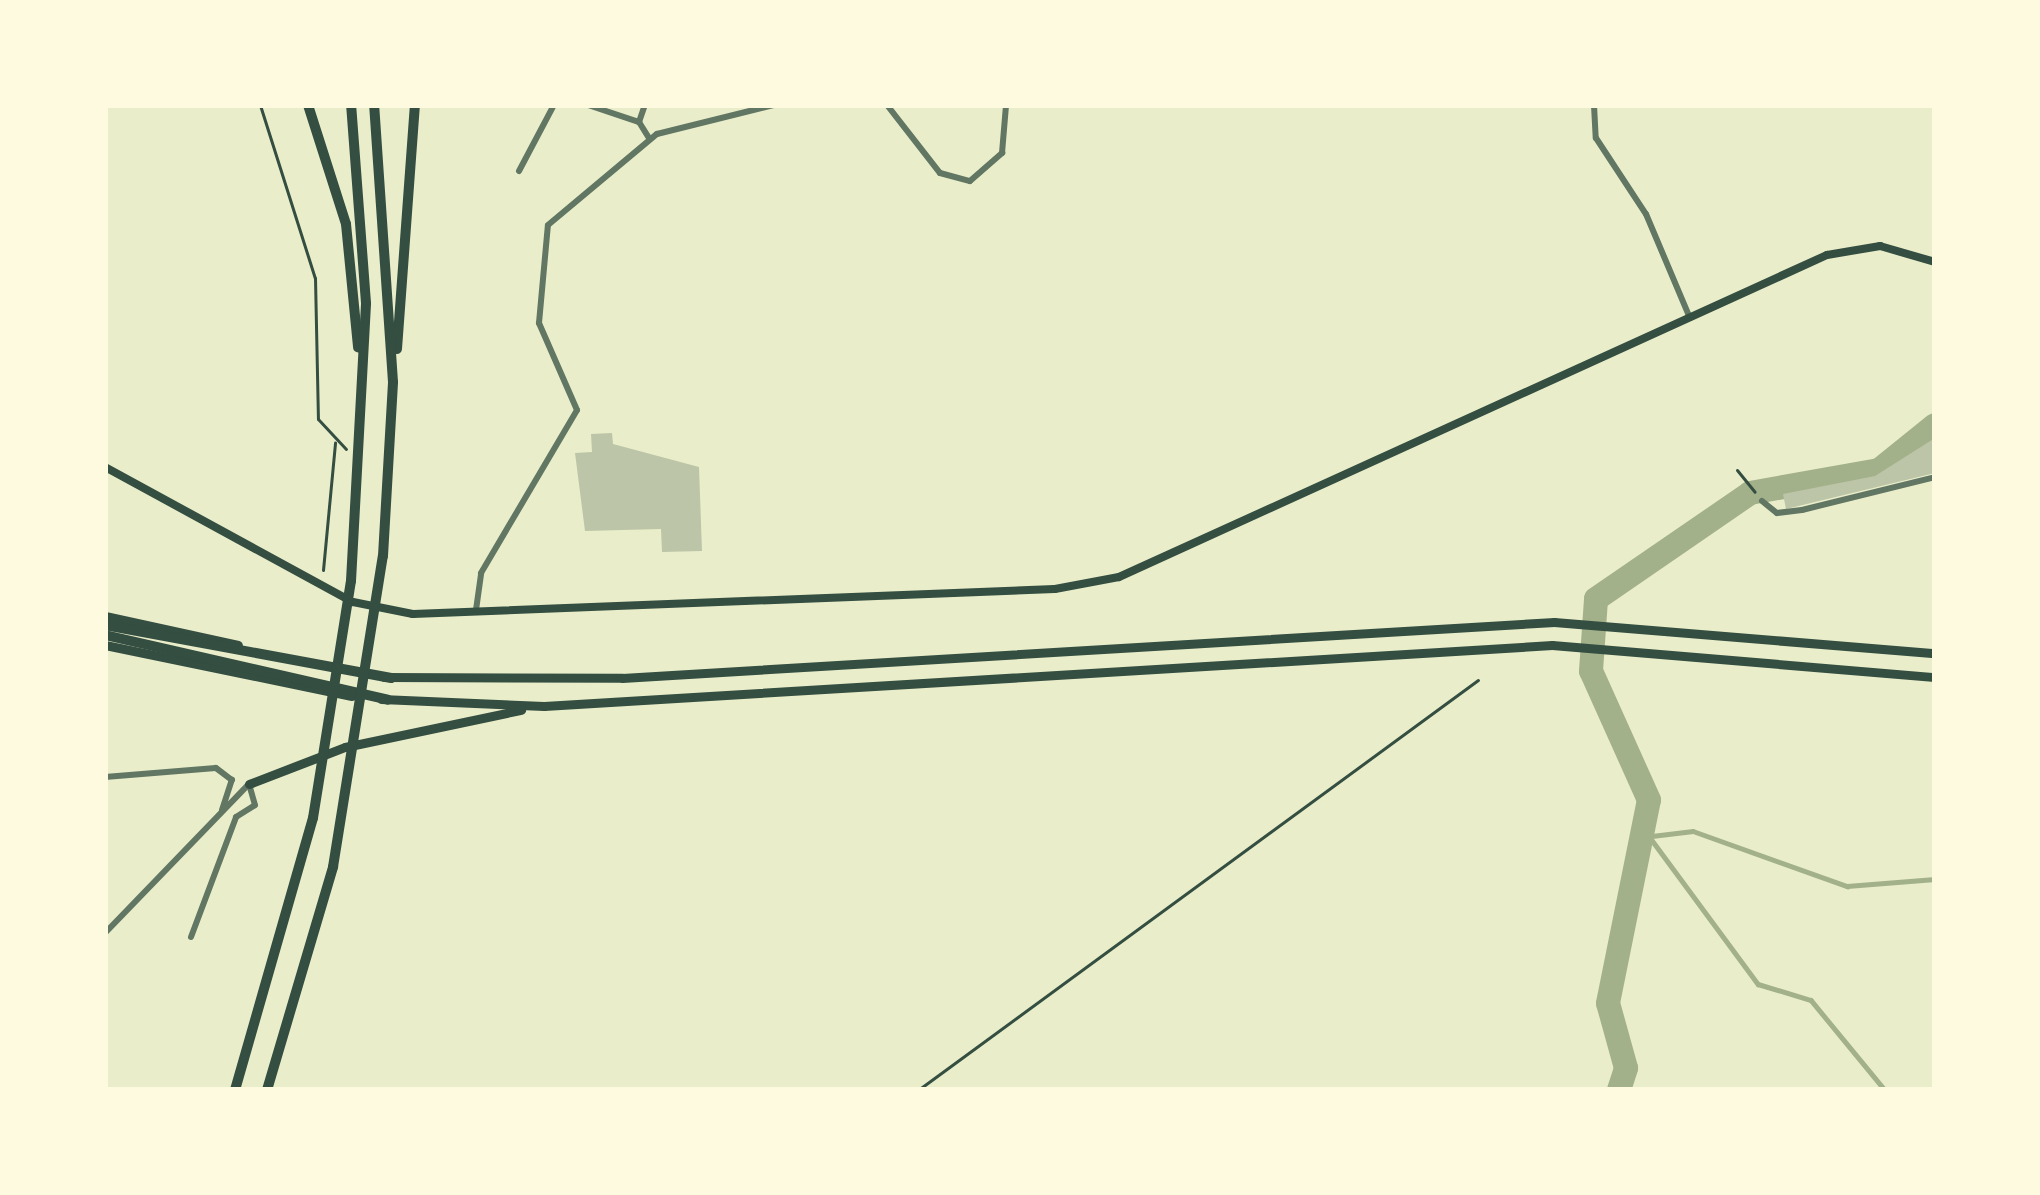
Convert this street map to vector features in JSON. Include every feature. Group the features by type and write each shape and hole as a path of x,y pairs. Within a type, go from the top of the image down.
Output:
{"highway":[{"path":"308,105 351,249 363,407"},
{"path":"235,1090 303,859 345,630 363,407 351,105"},
{"path":"374,105 393,382"},
{"path":"267,1090 333,867 375,632 415,105"},
{"path":"105,616 391,678"},
{"path":"105,625 391,678 622,678 1554,622 1629,624 1935,653"},
{"path":"105,635 388,700"},
{"path":"105,645 388,700 544,706 1552,645 1628,647 1935,676"},
{"path":"250,784 345,747 544,706"}],"main road":[{"path":"105,467 321,584 413,614 1091,584 1844,250 1897,248 1935,262"}],"street":[{"path":"519,172 554,105"},
{"path":"588,105 639,122 650,138"},
{"path":"639,122 645,105"},
{"path":"476,614 481,573 577,410 539,323 544,235 650,138 773,105"},
{"path":"887,105 940,172 970,181 1002,154 1006,105"},
{"path":"1594,105 1596,138 1646,214 1690,318"},
{"path":"1762,501 1778,513 1802,510 1935,477"},
{"path":"105,777 216,768 232,780 250,784"},
{"path":"223,810 232,780"},
{"path":"105,932 250,784"},
{"path":"191,937 236,817 256,805 250,784"},
{"path":"223,810 236,817"}],"path":[{"path":"260,105 315,278 317,418 335,439 361,452"},
{"path":"321,584 335,439"},
{"path":"1737,470 1762,501"},
{"path":"918,1090 1478,680"}],"building":[{"path":"612,433 613,444 699,467 702,551 662,552 661,529 585,531 575,453 592,452 591,434"},
{"path":"1935,438 1935,473 1786,509 1783,494 1875,476"}],"waterway":[{"path":"1619,1090 1626,1068 1608,1003 1649,800 1591,671 1596,599 1750,493 1879,470 1935,425"},
{"path":"1652,836 1693,831 1847,886 1935,879"},
{"path":"1649,836 1758,984 1811,1000 1885,1090"}]}
